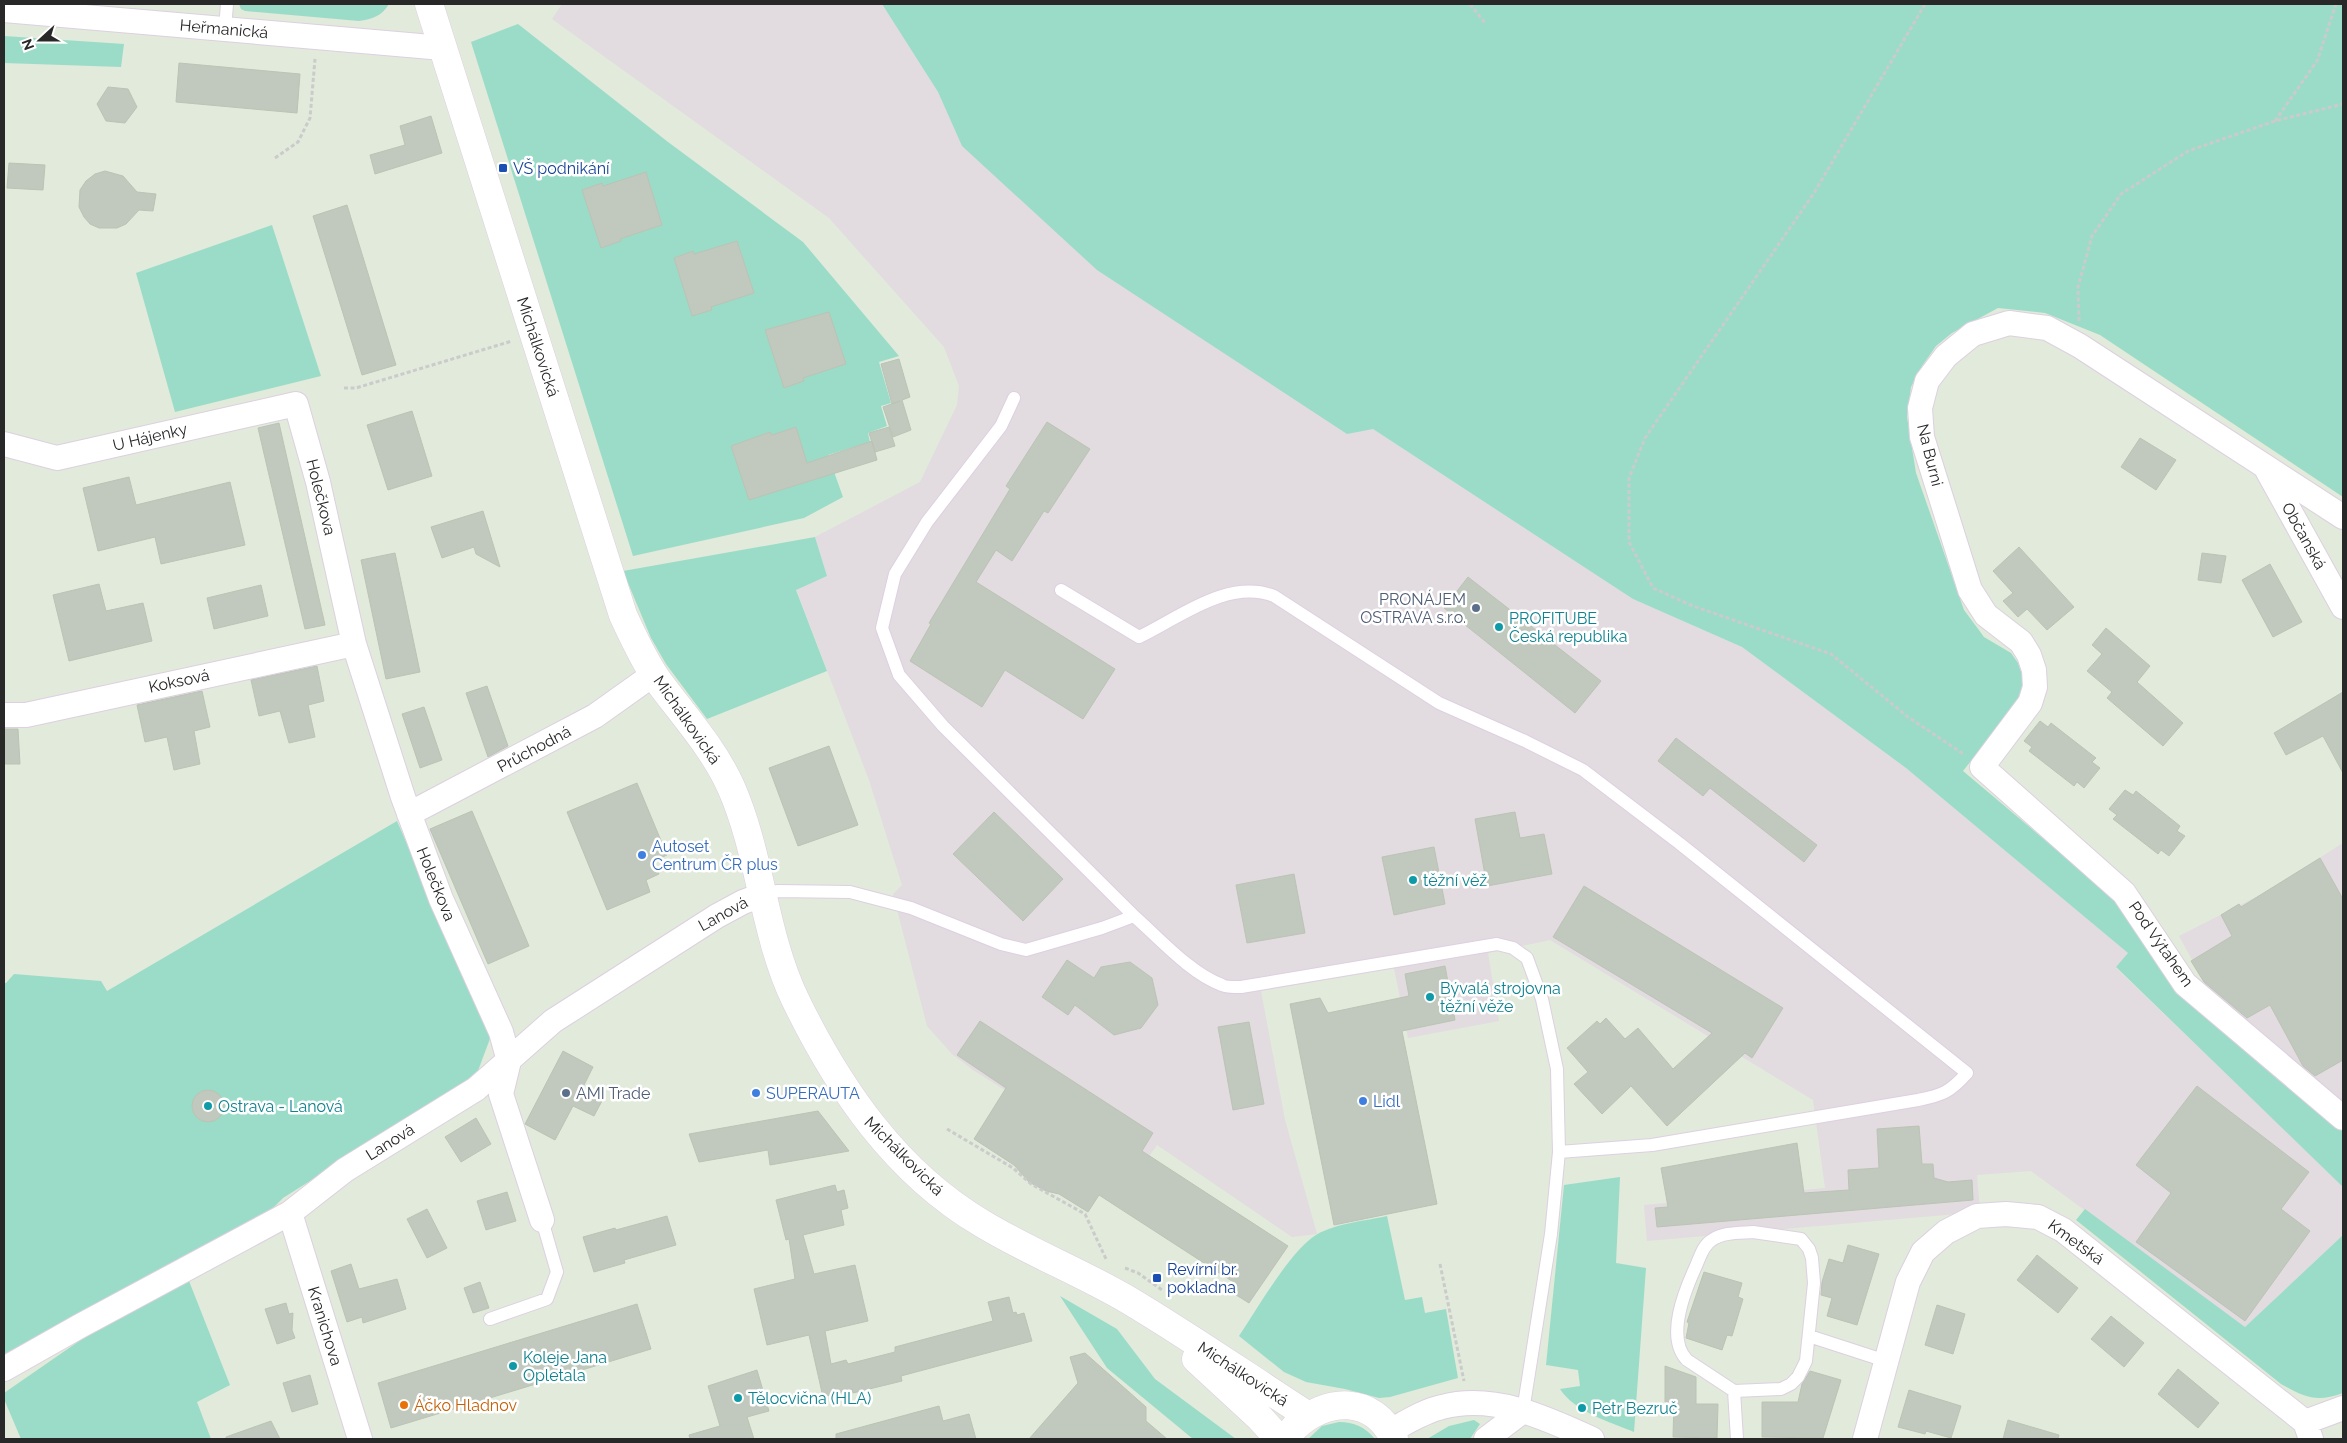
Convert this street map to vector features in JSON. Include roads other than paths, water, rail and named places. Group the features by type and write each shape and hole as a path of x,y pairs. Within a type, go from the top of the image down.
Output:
{"street":[{"name":"Michálkovická","path":"429,4 623,614 636,643 654,674 708,746 731,788 746,832 781,964 798,1005 844,1087 884,1140 918,1174 967,1214 1129,1301 1307,1415"},
{"name":"Heřmanická","path":"10,8 443,48"},
{"name":"Na Burni","path":"1982,767 2030,703 2035,686 2034,670 2029,655 2020,642 1986,615 1970,590 1922,437 1920,408 1928,381 1946,356 1973,334 2010,323 2047,328 2080,346 2343,517"},
{"name":"U Hájenky","path":"4,444 57,458 296,404"},
{"name":"Holečkova","path":"296,404 318,482 354,644 408,814 441,899 500,1032 509,1061"},
{"name":"Občanská","path":"2265,466 2343,606"},
{"name":"Koksová","path":"4,715 26,715 354,644"},
{"name":"Průchodná","path":"408,814 596,716 654,674"},
{"name":"Pod Výtahem","path":"1982,767 2124,893 2185,984 2343,1118"},
{"name":"Lanová","path":"4,1369 290,1213 345,1170 476,1089 553,1021 716,916 762,894"},
{"path":"509,1061 501,1094 542,1220"},
{"name":"Kranichova","path":"290,1213 360,1439"},
{"name":"Kmetská","path":"1865,1439 1908,1282 1923,1252 1946,1232 1977,1216 2006,1214 2038,1216 2063,1230 2308,1430"},
{"name":"Michálkovická","path":"1129,1301 1242,1400 1279,1439"},
{"path":"1288,1439 1293,1429 1307,1415 1321,1408 1351,1405 1366,1410 1379,1419 1392,1435 1424,1414 1441,1407 1462,1403 1492,1404 1523,1412 1555,1422 1592,1439"},
{"path":"2308,1430 2343,1408"},
{"path":"1486,1439 1523,1412"}],"lane":[{"path":"225,28 228,4"},
{"path":"1014,398 1001,426 927,522 895,574 882,628 899,674 937,718 1134,916 1191,966 1206,977 1224,986 1241,987 1497,944 1513,948 1527,958 1542,999 1557,1068 1559,1152 1551,1234 1523,1412"},
{"path":"1061,590 1139,637 1207,602 1233,592 1260,590 1274,596 1439,703 1525,741 1583,770 1678,843 1967,1073 1952,1089 1943,1094 1918,1100 1652,1145 1559,1152"},
{"path":"762,894 777,892 850,892 911,908 1001,944 1026,950 1102,928 1134,916"},
{"path":"490,1319 548,1299 557,1272 542,1220"},
{"path":"1770,1233 1794,1236 1806,1243 1811,1254 1814,1271 1806,1361 1798,1377 1791,1384 1772,1391 1734,1391 1682,1355 1679,1346 1678,1313 1682,1299 1702,1252 1713,1239 1723,1235 1770,1233"},
{"path":"1809,1336 1886,1361"},
{"path":"1734,1391 1737,1439"}],"place":[{"name":"VŠ podnikání","path":"503,168"},
{"name":"PRONÁJEM OSTRAVA s.r.o.","path":"1476,608"},
{"name":"PROFITUBE Česká republika","path":"1499,627"},
{"name":"Autoset Centrum ČR plus","path":"642,855"},
{"name":"těžní věž","path":"1413,880"},
{"name":"Bývalá strojovna těžní věže","path":"1430,997"},
{"name":"AMI Trade","path":"566,1093"},
{"name":"SUPERAUTA","path":"756,1093"},
{"name":"Lidl","path":"1363,1101"},
{"name":"Ostrava - Lanová","path":"208,1106"},
{"name":"Revírní br. pokladna","path":"1157,1278"},
{"name":"Koleje Jana Opletala","path":"513,1366"},
{"name":"Tělocvična (HLA)","path":"738,1398"},
{"name":"Áčko Hladnov","path":"404,1405"},
{"name":"Petr Bezruč","path":"1582,1408"}]}
